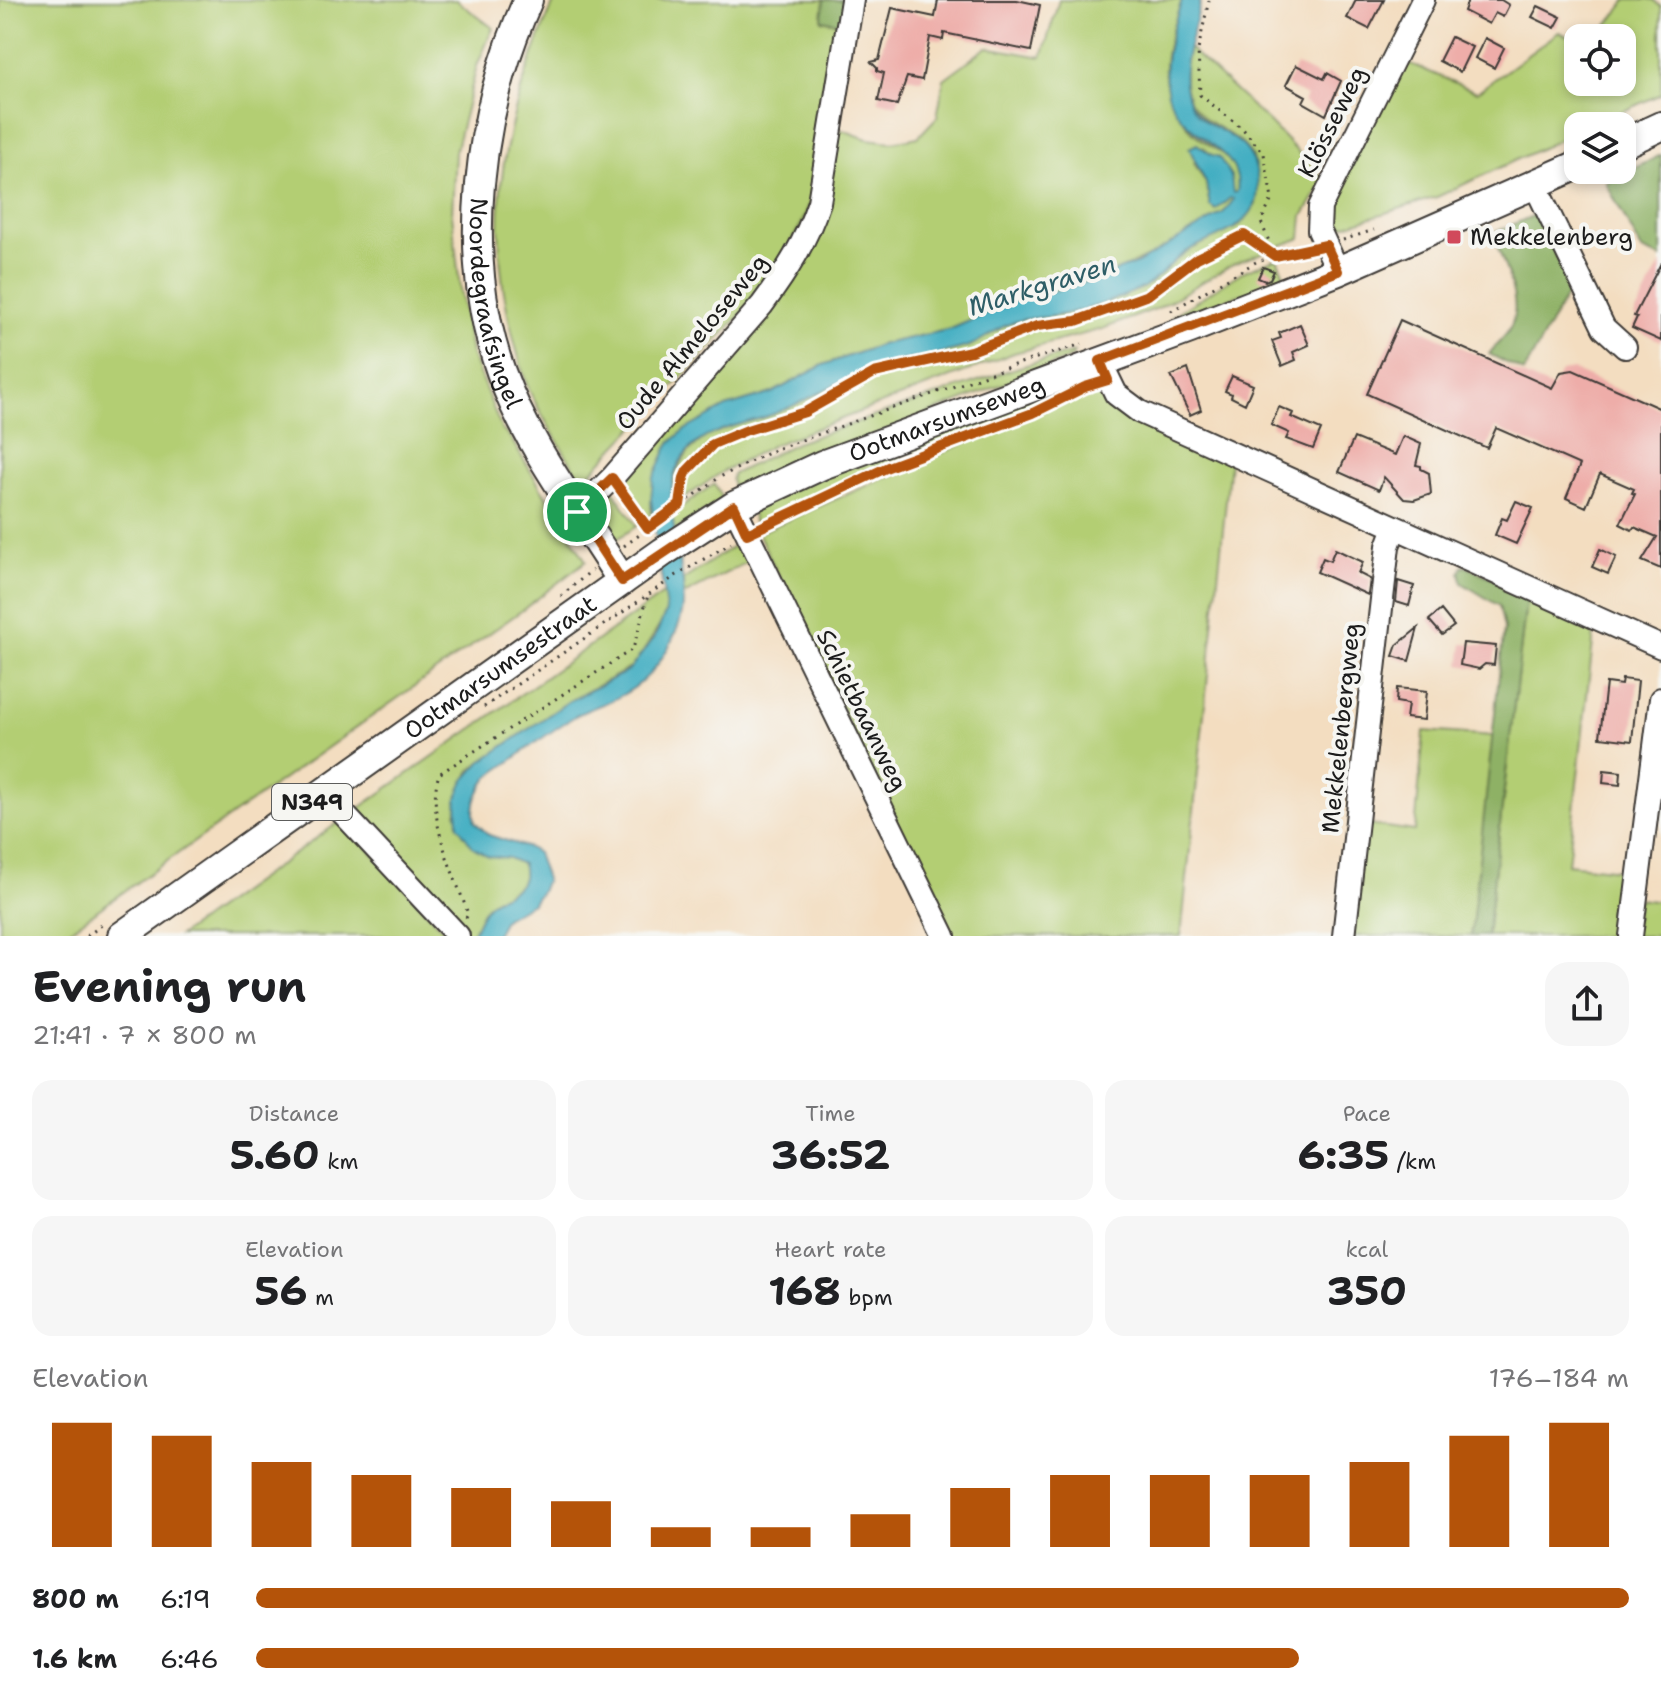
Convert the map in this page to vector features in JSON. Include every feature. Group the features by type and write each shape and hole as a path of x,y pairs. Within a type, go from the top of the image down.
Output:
{"main road":[{"name":"Noordegraafsingel","path":"528,0 505,59 486,136 478,235 483,307 506,385 529,432 622,581"},
{"path":"1636,138 1661,126"},
{"name":"Ootmarsumseweg","path":"677,543 734,506 822,465 1093,352 1338,271 1564,172"},
{"name":"Ootmarsumsestraat","path":"111,931 324,793 677,543"}],"street":[{"name":"Oude Almeloseweg","path":"577,512 612,478 762,305 808,234 819,202 852,0"},
{"name":"Klösseweg","path":"1338,271 1319,230 1318,218 1326,191 1423,0"},
{"path":"1535,185 1604,328 1625,347"},
{"path":"1093,352 1116,394 1140,412 1661,647"},
{"name":"Schietbaanweg","path":"734,506 944,936"},
{"name":"Mekkelenbergweg","path":"1344,936 1388,546 1395,527"},
{"path":"1631,936 1661,699"},
{"path":"324,793 458,936"}],"path":[{"path":"1209,0 1198,50 1200,95 1243,129 1264,154 1272,199 1261,222 1275,256"},
{"path":"680,505 687,471 713,444 805,412 874,373 971,351 1037,326 1076,321 1148,295 1197,258 1244,235 1275,256"},
{"path":"1167,314 1246,267 1275,256 1326,245"},
{"name":"Ootmarsumseweg","path":"612,478 648,528 720,477 774,450 1014,365 1093,352"},
{"name":"Ootmarsumseweg","path":"677,575 747,534 888,467 1054,404"},
{"name":"Ootmarsumsestraat","path":"480,710 677,575"},
{"path":"458,936 468,914 435,805 434,790 439,774 633,649 648,595"},
{"path":"87,936 111,931"}],"green space":[{"path":"0,0 456,0 493,28 477,66 455,152 452,214 471,353 502,430 509,436 586,561 524,609 61,936 0,936"},
{"path":"555,0 824,0 822,20 843,24 808,213 757,298 586,478 580,477 575,470 527,385 505,299 500,254 499,211 511,127 522,85"},
{"path":"824,0 848,0 843,24 822,20"},
{"path":"1059,0 1182,0 1166,52 1166,84 1189,128 1230,160 1235,168 1237,192 1232,193 1231,176 1203,147 1194,163 1206,183 1210,206 1235,198 1224,212 1150,256 1114,273 1016,301 951,329 883,344 823,365 772,393 726,407 683,431 651,499 651,515 648,518 621,478 767,308 840,129 867,139 892,142 918,137 937,117 944,79 987,47 1042,57"},
{"path":"1627,0 1653,0 1661,7 1661,94 1621,112 1564,112 1564,138 1437,197 1330,230 1329,195 1399,59 1477,92 1559,32 1564,34 1564,96 1636,96 1636,24 1608,24"},
{"path":"1189,48 1269,122 1325,180 1303,216 1301,238 1233,264 1158,308 1102,329 1014,353 773,445 725,470 670,508 679,467 689,451 705,437 742,422 766,417 873,368 970,346 1021,320 1059,316 1142,288 1187,251 1239,226 1256,204 1258,186 1253,157 1241,142 1204,118 1190,103 1185,86"},
{"path":"1661,155 1661,258 1642,250 1607,184 1636,184 1636,168"},
{"path":"1537,214 1571,287 1524,372 1489,354 1509,330 1515,307 1510,281 1493,233"},
{"path":"1277,258 1286,280 1171,317 1242,272"},
{"path":"1074,352 1072,357 762,479 733,487 733,474 796,443 1016,368"},
{"path":"1081,379 1037,404 896,459 763,522 753,522 752,509 824,475"},
{"path":"1094,387 1119,414 1230,462 1181,936 950,936 758,533"},
{"path":"714,484 723,499 673,532 671,514"},
{"path":"612,489 637,526 617,539 595,507"},
{"path":"743,540 753,559 684,595 683,580"},
{"path":"1463,565 1527,593 1487,936 1471,936 1504,628 1499,606 1462,583 1460,572"},
{"path":"666,592 666,611 662,622 634,666 569,701 470,771 456,813 509,858 522,864 523,874 518,886 487,906 471,936 467,936 354,812"},
{"path":"1527,593 1595,624 1568,864 1628,871 1621,936 1487,936"},
{"path":"1424,731 1494,736 1471,936 1351,936 1363,824 1415,831"},
{"path":"342,820 449,936 179,936"},
{"path":"1638,899 1661,902 1661,936 1633,936"}],"water":[{"path":"1182,0 1201,0 1186,64 1189,101 1205,120 1237,140 1253,160 1258,191 1249,215 1235,228 1184,253 1154,280 1131,293 1070,313 1014,322 969,346 860,373 782,411 714,433 685,455 674,476 671,499 683,601 675,634 658,664 643,681 566,722 491,775 483,785 475,802 475,822 489,835 537,853 546,879 532,903 505,918 495,936 471,936 487,906 518,886 523,874 522,864 509,858 488,856 473,847 458,826 457,798 463,782 481,762 569,701 628,671 655,637 666,611 651,499 653,479 669,444 683,431 726,407 772,393 823,365 883,344 951,329 1016,301 1086,282 1138,263 1224,212 1234,199 1230,198 1216,210 1210,206 1206,183 1189,148 1197,144 1219,157 1231,176 1233,193 1237,192 1237,176 1220,151 1181,118 1171,103 1166,84 1167,52"}],"building":[{"path":"938,0 1017,0 1040,5 1031,51 944,33 943,40 930,37 922,80 907,77 897,105 878,101 884,73 877,71 871,62 879,60 892,8 935,17"},
{"path":"1356,0 1384,0 1369,29 1347,18"},
{"path":"1468,0 1501,0 1509,5 1503,17 1495,13 1489,24 1464,11"},
{"path":"1538,6 1561,17 1555,28 1532,17"},
{"path":"1451,37 1472,47 1460,72 1439,61"},
{"path":"1485,38 1504,48 1494,68 1475,58"},
{"path":"1296,65 1324,79 1327,73 1341,81 1326,115 1303,102 1306,96 1286,85"},
{"path":"1661,263 1661,341 1632,328 1637,317 1634,316"},
{"path":"1263,267 1274,271 1265,281 1258,278"},
{"path":"1400,320 1552,388 1561,372 1573,370 1661,409 1661,569 1642,561 1657,537 1620,524 1635,494 1632,493 1634,489 1600,474 1586,507 1566,498 1580,465 1496,428 1487,448 1367,394"},
{"path":"1300,324 1309,345 1293,352 1296,360 1282,366 1272,341 1281,338 1279,333"},
{"path":"1188,369 1201,410 1190,415 1171,376"},
{"path":"1232,376 1253,385 1245,404 1225,391"},
{"path":"1279,407 1293,413 1291,417 1321,430 1313,449 1286,439 1289,433 1271,425"},
{"path":"1403,436 1421,444 1416,465 1429,473 1431,494 1414,500 1404,499 1384,477 1379,490 1339,472 1354,438 1395,455"},
{"path":"1516,501 1533,508 1516,544 1495,535 1502,518 1507,520"},
{"path":"1335,549 1363,562 1358,573 1370,579 1368,595 1317,572 1323,558 1330,561"},
{"path":"1600,549 1616,557 1608,574 1592,567"},
{"path":"1398,581 1414,586 1409,606 1396,602"},
{"path":"1441,610 1454,626 1442,635 1429,620"},
{"path":"1418,628 1409,661 1393,656 1397,645"},
{"path":"1463,643 1496,646 1494,665 1485,664 1479,669 1460,665"},
{"path":"1622,679 1638,681 1632,741 1600,737 1606,683 1621,685"},
{"path":"1397,688 1427,691 1424,720 1406,718 1408,704 1396,702"},
{"path":"1604,770 1621,772 1620,785 1603,783"}],"place":[{"name":"Mekkelenberg","path":"1454,237"}],"route":[{"path":"1244,235 1275,256 1326,245 1338,271 1100,361 1108,380 1085,387 1033,413 888,467 747,534 734,506 622,581 577,512 612,478 648,528 680,505 687,471 713,444 805,412 874,373 971,351 1037,326 1076,321 1148,295 1197,258 1244,235"}],"water label":[{"name":"Markgraven","path":"1042,285"}]}
